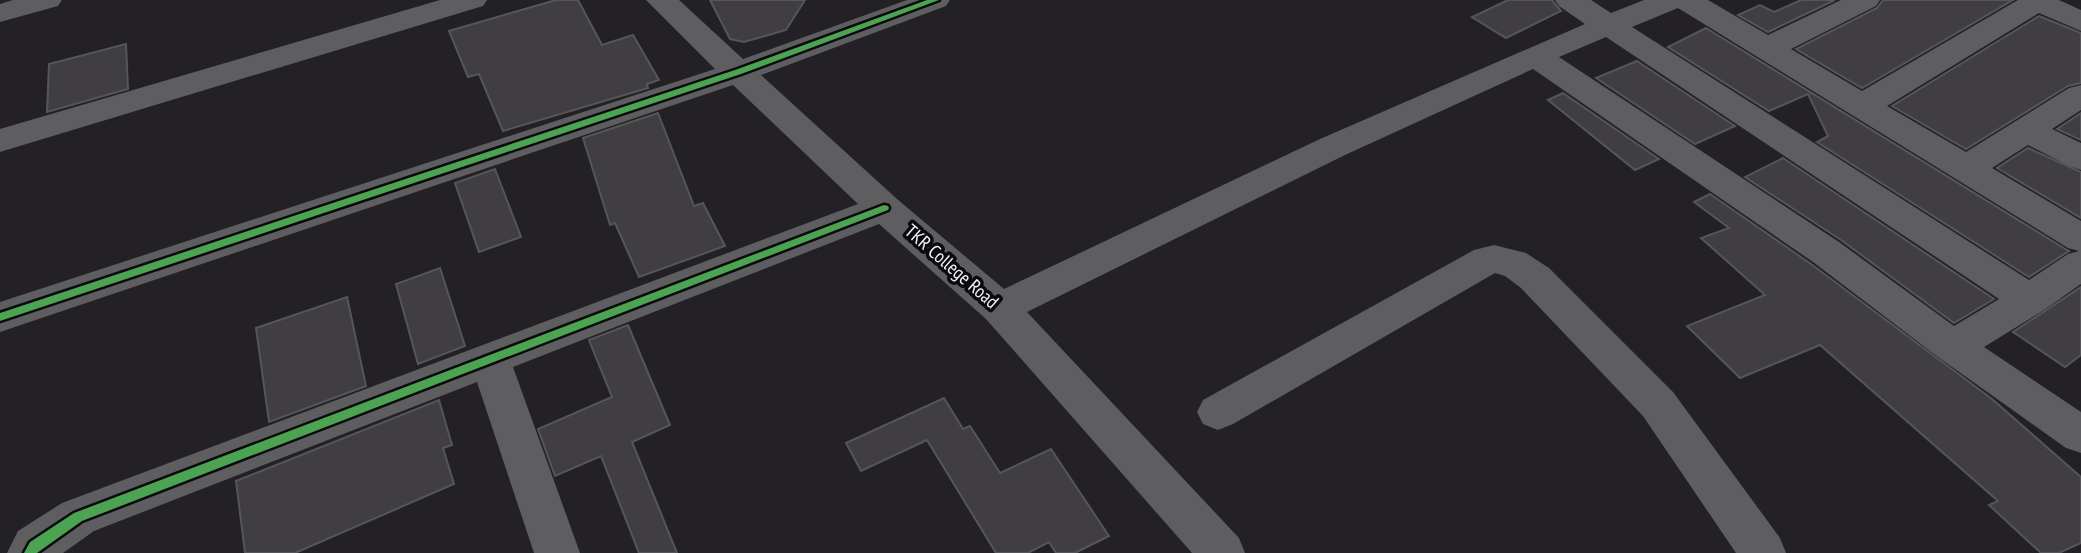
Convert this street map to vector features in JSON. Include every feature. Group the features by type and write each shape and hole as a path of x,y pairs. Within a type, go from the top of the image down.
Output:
{"street":[{"path":"0,13 47,0"},
{"path":"0,141 472,0"},
{"name":"TKR College Road","path":"661,0 884,208 1000,308 1222,553"},
{"path":"1570,0 1611,24 2030,300"},
{"path":"1000,308 1323,150 1671,0"},
{"path":"1686,0 2081,239"},
{"path":"1765,49 1865,0"},
{"path":"1862,106 2036,1 2081,22"},
{"path":"0,317 738,72 922,2"},
{"path":"1536,57 1826,252 1952,346 2079,431"},
{"path":"1967,168 2029,131 2081,95"},
{"path":"2029,131 2081,158"},
{"path":"30,553 35,545 78,517 884,208"},
{"path":"1219,412 1487,260 1499,258 1514,262 1535,278 1658,404 1763,553"},
{"path":"1952,346 2030,300 2081,264"},
{"path":"490,360 557,553"}],"building":[{"path":"556,0 578,0 602,45 633,35 659,80 647,84 648,88 503,131 479,74 468,77 449,31"},
{"path":"710,0 805,0 786,30 744,42 730,39"},
{"path":"1508,0 1552,0 1561,11 1506,38 1472,17"},
{"path":"1801,0 1835,0 1768,32 1738,15 1760,5 1774,12"},
{"path":"1883,0 2013,0 1862,88 1796,49 1877,8"},
{"path":"2039,16 2081,33 2081,83 2068,86 1966,149 1892,106"},
{"path":"1706,28 2069,251 2029,277 1817,142 1828,136 1808,94 1769,111 1668,47"},
{"path":"126,44 128,89 47,112 49,64"},
{"path":"1637,61 1735,126 1695,144 1596,78"},
{"path":"1563,93 1659,159 1635,170 1548,100"},
{"path":"658,113 694,206 703,203 725,246 639,277 615,223 610,225 583,138"},
{"path":"2081,113 2081,140 2057,129"},
{"path":"2028,148 2081,172 2081,218 1997,168"},
{"path":"1783,158 1994,299 1954,323 1841,240 1745,177"},
{"path":"495,169 521,237 479,252 455,183"},
{"path":"1710,194 1811,264 1992,399 2081,477 2081,543 2059,553 2041,553 1989,505 1998,501 1820,345 1740,378 1687,326 1765,295 1701,238 1729,228 1694,202"},
{"path":"440,268 465,346 418,364 396,284"},
{"path":"2081,287 2081,355 2065,367 2013,332"},
{"path":"347,297 366,386 269,422 256,328"},
{"path":"628,325 670,425 632,442 677,553 639,553 601,456 555,476 538,429 612,397 589,340"},
{"path":"944,398 963,429 970,426 1000,473 1051,449 1109,536 1075,553 1056,553 1049,542 1028,553 996,553 927,440 861,471 846,443"},
{"path":"439,400 452,445 443,448 454,484 295,553 245,553 236,481"}],"cycle path":[{"path":"0,317 738,72 935,0"},
{"path":"30,553 35,546 78,517 884,208"}]}
